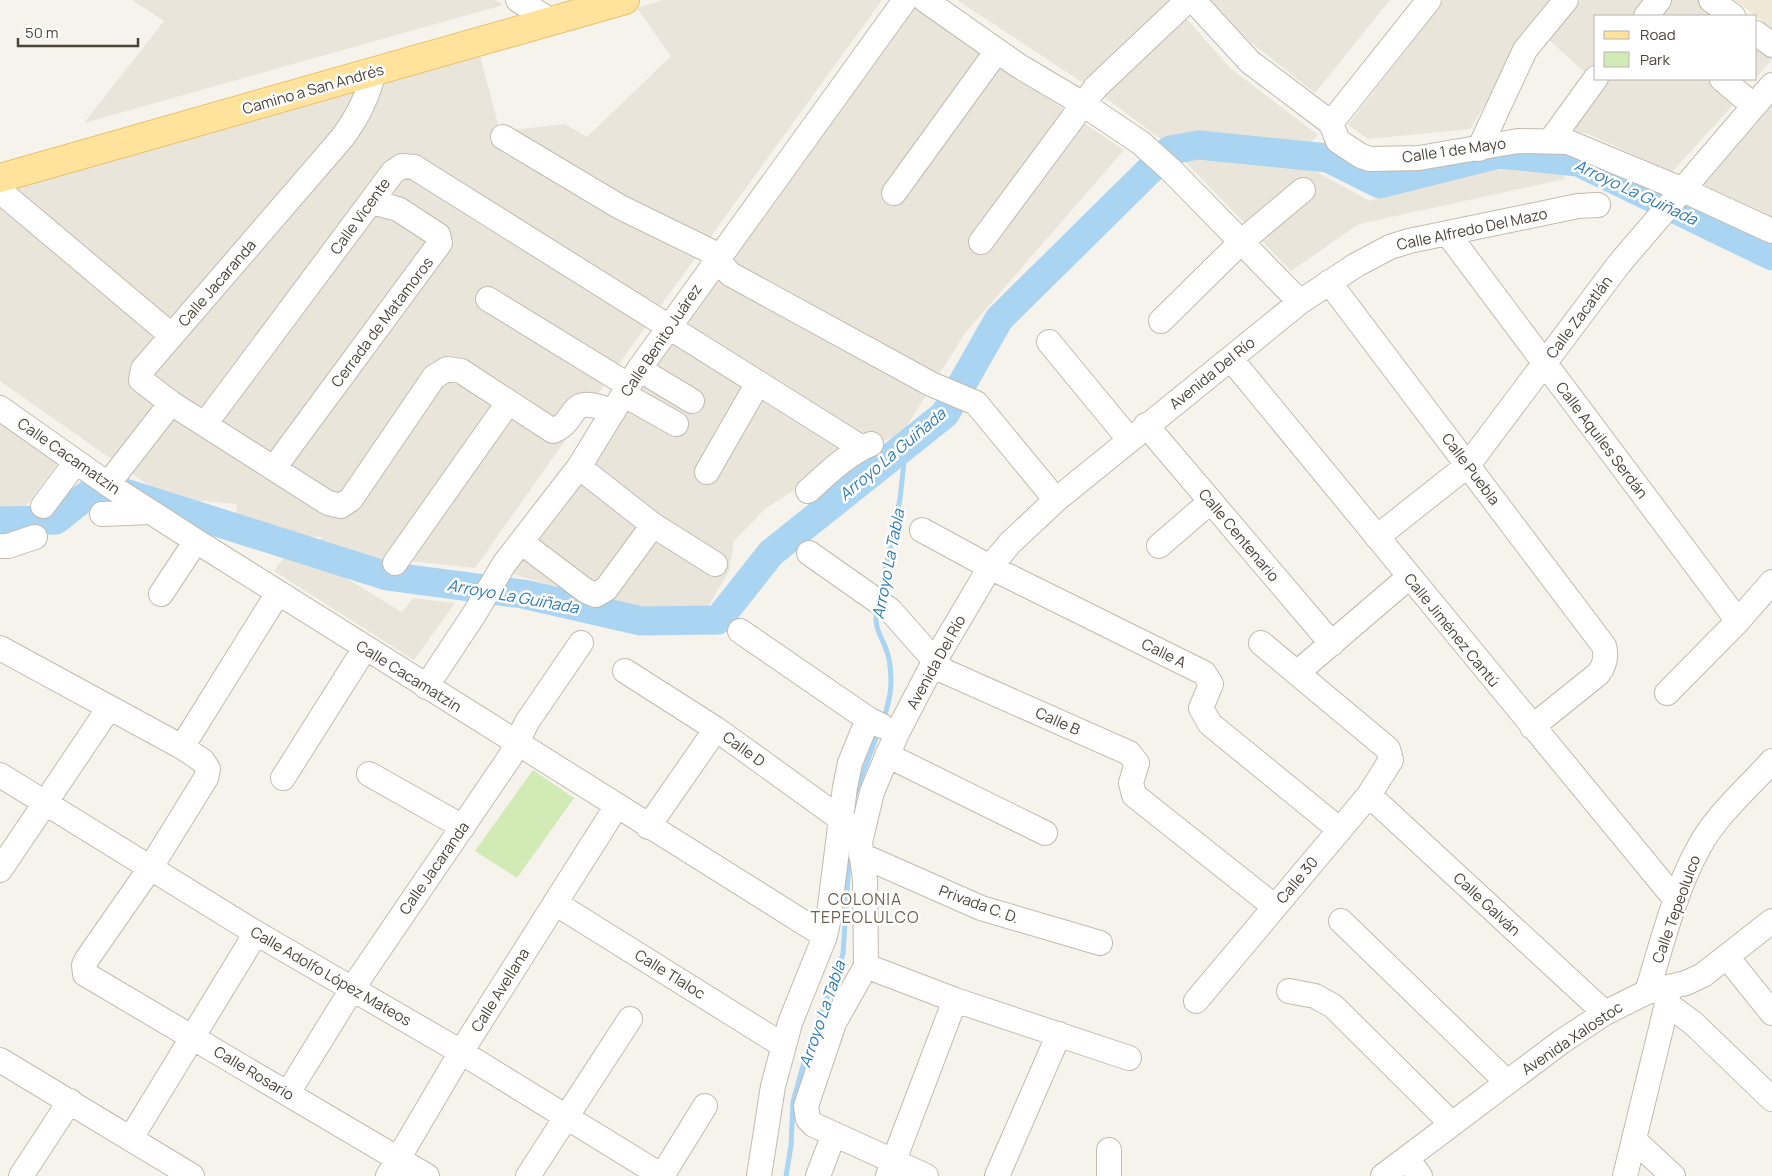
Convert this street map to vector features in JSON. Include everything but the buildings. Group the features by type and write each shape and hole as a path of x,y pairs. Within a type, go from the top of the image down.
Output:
{"main road":[{"name":"Camino a San Andrés","path":"0,178 551,21 615,1"}],"street":[{"path":"518,0 551,21"},
{"name":"Calle Benito Juárez","path":"426,687 496,576 579,467 626,390 717,259 905,0"},
{"path":"925,0 997,51 1083,104 1150,151 1171,170 1300,302"},
{"path":"981,242 1096,87 1188,0"},
{"name":"Calle 1 de Mayo","path":"1193,0 1255,66 1331,124 1338,141 1347,149 1370,159 1419,158 1518,141 1551,140 1568,142 1589,149 1678,193 1772,231"},
{"path":"1331,124 1429,0"},
{"path":"1479,149 1525,50 1566,0"},
{"path":"1647,15 1659,0"},
{"path":"1711,0 1732,15"},
{"path":"1757,34 1772,45"},
{"path":"894,194 997,51"},
{"name":"Calle Jacaranda","path":"171,403 143,384 140,377 143,369 356,120 366,99 374,71"},
{"path":"1551,140 1595,80"},
{"path":"1723,80 1754,106"},
{"name":"Calle Zacatlán","path":"1377,537 1468,465 1544,362 1656,219 1772,85"},
{"path":"503,137 620,207 710,251 730,274 935,386 976,403 1056,500"},
{"name":"Calle Vicente","path":"205,424 396,168 414,167 669,328"},
{"path":"1161,321 1242,242 1303,190"},
{"path":"0,191 171,335"},
{"name":"Cerrada de Matamoros","path":"274,468 440,243 438,235 398,209 372,202"},
{"name":"Calle Alfredo Del Mazo","path":"1300,302 1329,282 1390,247 1408,241 1578,206 1598,205"},
{"name":"Calle Aquiles Serdán","path":"1448,234 1738,621"},
{"name":"Calle Puebla","path":"1329,282 1601,639 1606,658 1598,674 1532,727"},
{"path":"488,299 676,424"},
{"name":"Avenida Del Río","path":"834,1134 814,1125 808,1119 807,1098 834,1023 866,966 867,915 861,855 851,826 872,792 888,755 881,725 934,662 990,567 1010,543 1056,500 1137,432 1300,302"},
{"path":"669,328 758,383 867,446 808,491"},
{"name":"Calle Centenario","path":"1050,342 1137,432 1210,502 1332,644"},
{"name":"Calle Jiménez Cantú","path":"1230,359 1676,900"},
{"path":"110,486 171,403 328,503 341,506 351,499 434,377 447,369 461,371 553,431 561,426 574,409 593,405 626,390 692,400"},
{"path":"707,472 758,383"},
{"path":"395,563 508,403"},
{"name":"Calle Cacamatzin","path":"0,408 110,486 426,687 518,742 616,807 824,936"},
{"path":"43,506 76,462"},
{"path":"579,467 653,525 715,564"},
{"path":"1159,546 1210,502"},
{"path":"102,514 148,510"},
{"path":"521,542 586,592 596,595 606,589 653,525"},
{"name":"Calle A","path":"922,530 990,567 1204,673 1211,684 1200,708 1210,724 1340,830"},
{"path":"0,546 8,546 35,537"},
{"path":"161,594 196,541"},
{"name":"Calle B","path":"809,553 890,610 916,637 934,662 944,671 1128,753 1137,764 1131,783 1134,795 1274,907"},
{"path":"1261,643 1298,672 1409,577"},
{"path":"1667,693 1738,621 1772,582"},
{"path":"182,747 278,593"},
{"path":"740,631 881,725 850,763 842,804 851,826 824,936 790,1023 773,1086 759,1176"},
{"name":"Calle Jacaranda","path":"288,1093 404,909 463,827 518,742 527,722 581,643"},
{"path":"284,778 364,648"},
{"path":"2,653 182,747 203,761 208,769 206,778 151,867"},
{"name":"Calle D","path":"625,671 716,729 851,826"},
{"name":"Calle 30","path":"1196,1001 1369,795 1390,764 1391,756 1388,750 1298,672"},
{"path":"0,870 109,708"},
{"path":"648,827 716,729"},
{"path":"888,755 1045,834"},
{"name":"Calle Tepeolulco","path":"1625,1176 1634,1140 1661,994 1676,900 1698,849 1706,836 1772,762"},
{"path":"369,774 463,827"},
{"name":"Calle Adolfo López Mateos","path":"0,775 256,933 461,1052 662,1176"},
{"name":"Calle Galván","path":"1369,795 1605,1013"},
{"name":"Calle Avellana","path":"393,1167 461,1052 616,807"},
{"name":"Privada C. D.","path":"861,855 981,908 1100,943"},
{"name":"Calle Rosario","path":"151,867 87,959 83,970 88,978 288,1093 393,1167 427,1176"},
{"name":"Calle Tlaloc","path":"555,903 784,1046"},
{"path":"1341,921 1507,1082"},
{"name":"Avenida Xalostoc","path":"1383,1176 1414,1167 1452,1124 1507,1082 1605,1013 1661,994 1703,975 1772,921"},
{"path":"131,1138 256,933"},
{"path":"1727,957 1772,1013"},
{"path":"866,966 955,1000 1129,1058"},
{"path":"1290,991 1315,996 1333,1006 1452,1124"},
{"path":"1661,994 1772,1099"},
{"path":"891,1168 955,1000"},
{"path":"528,1176 564,1117 630,1019"},
{"path":"997,1176 1059,1034"},
{"path":"0,1060 131,1138 166,1169 192,1176"},
{"path":"21,1176 70,1101"},
{"path":"662,1176 705,1106"},
{"path":"818,1176 834,1134 891,1168 926,1176"},
{"path":"1634,1140 1673,1176"},
{"path":"1109,1150 1109,1176"}],"shaded area":[{"path":"132,0 495,0 503,5 84,123 164,21"},
{"path":"663,0 882,0 646,326 475,568 361,556 346,578 402,612 413,598 455,603 414,660 274,571 289,551 306,561 322,537 234,532 237,504 167,498 0,381 0,184 480,56 500,131 565,124 587,137 671,56 637,8"},
{"path":"957,0 1170,0 1230,68 1318,135 1293,159 1370,201 1494,163 1560,159 1565,179 1359,224 1291,271 1170,146 1103,96"},
{"path":"1209,0 1390,0 1315,93 1248,40"},
{"path":"1444,0 1554,0 1533,27 1470,129 1368,139 1348,125"},
{"path":"1581,0 1649,0 1637,15 1594,15 1594,72 1590,77 1548,39"},
{"path":"1664,0 1702,0 1723,15 1648,15"},
{"path":"1735,0 1772,0 1772,30 1757,15"},
{"path":"914,8 1124,150 965,333 903,432 829,468 766,508 734,541 729,571 706,610 631,610 507,572 530,532"},
{"path":"1757,40 1772,51 1772,59 1757,77"},
{"path":"1598,80 1721,80 1740,97 1672,172 1586,133 1563,130"},
{"path":"1772,102 1772,218 1698,186"},
{"path":"0,421 58,463 23,510 0,508"}],"green space":[{"path":"533,770 574,798 517,878 475,851"}],"waterway":[{"name":"Arroyo La Guiñada","path":"0,521 56,520 100,485 387,576 523,594 641,621 718,620 771,553 945,414 999,319 1170,150 1199,145 1328,158 1380,184 1499,154 1578,162 1772,256"},
{"name":"Arroyo La Tabla","path":"880,595 900,499 906,444"},
{"name":"Arroyo La Tabla","path":"877,608 876,622 889,659 891,675 888,704 883,720"},
{"name":"Arroyo La Tabla","path":"855,795 879,730"},
{"name":"Arroyo La Tabla","path":"786,1176 791,1146 793,1102 806,1055 843,954 850,846"}],"district":[{"name":"COLONIA TEPEOLULCO","path":"865,908"}]}
